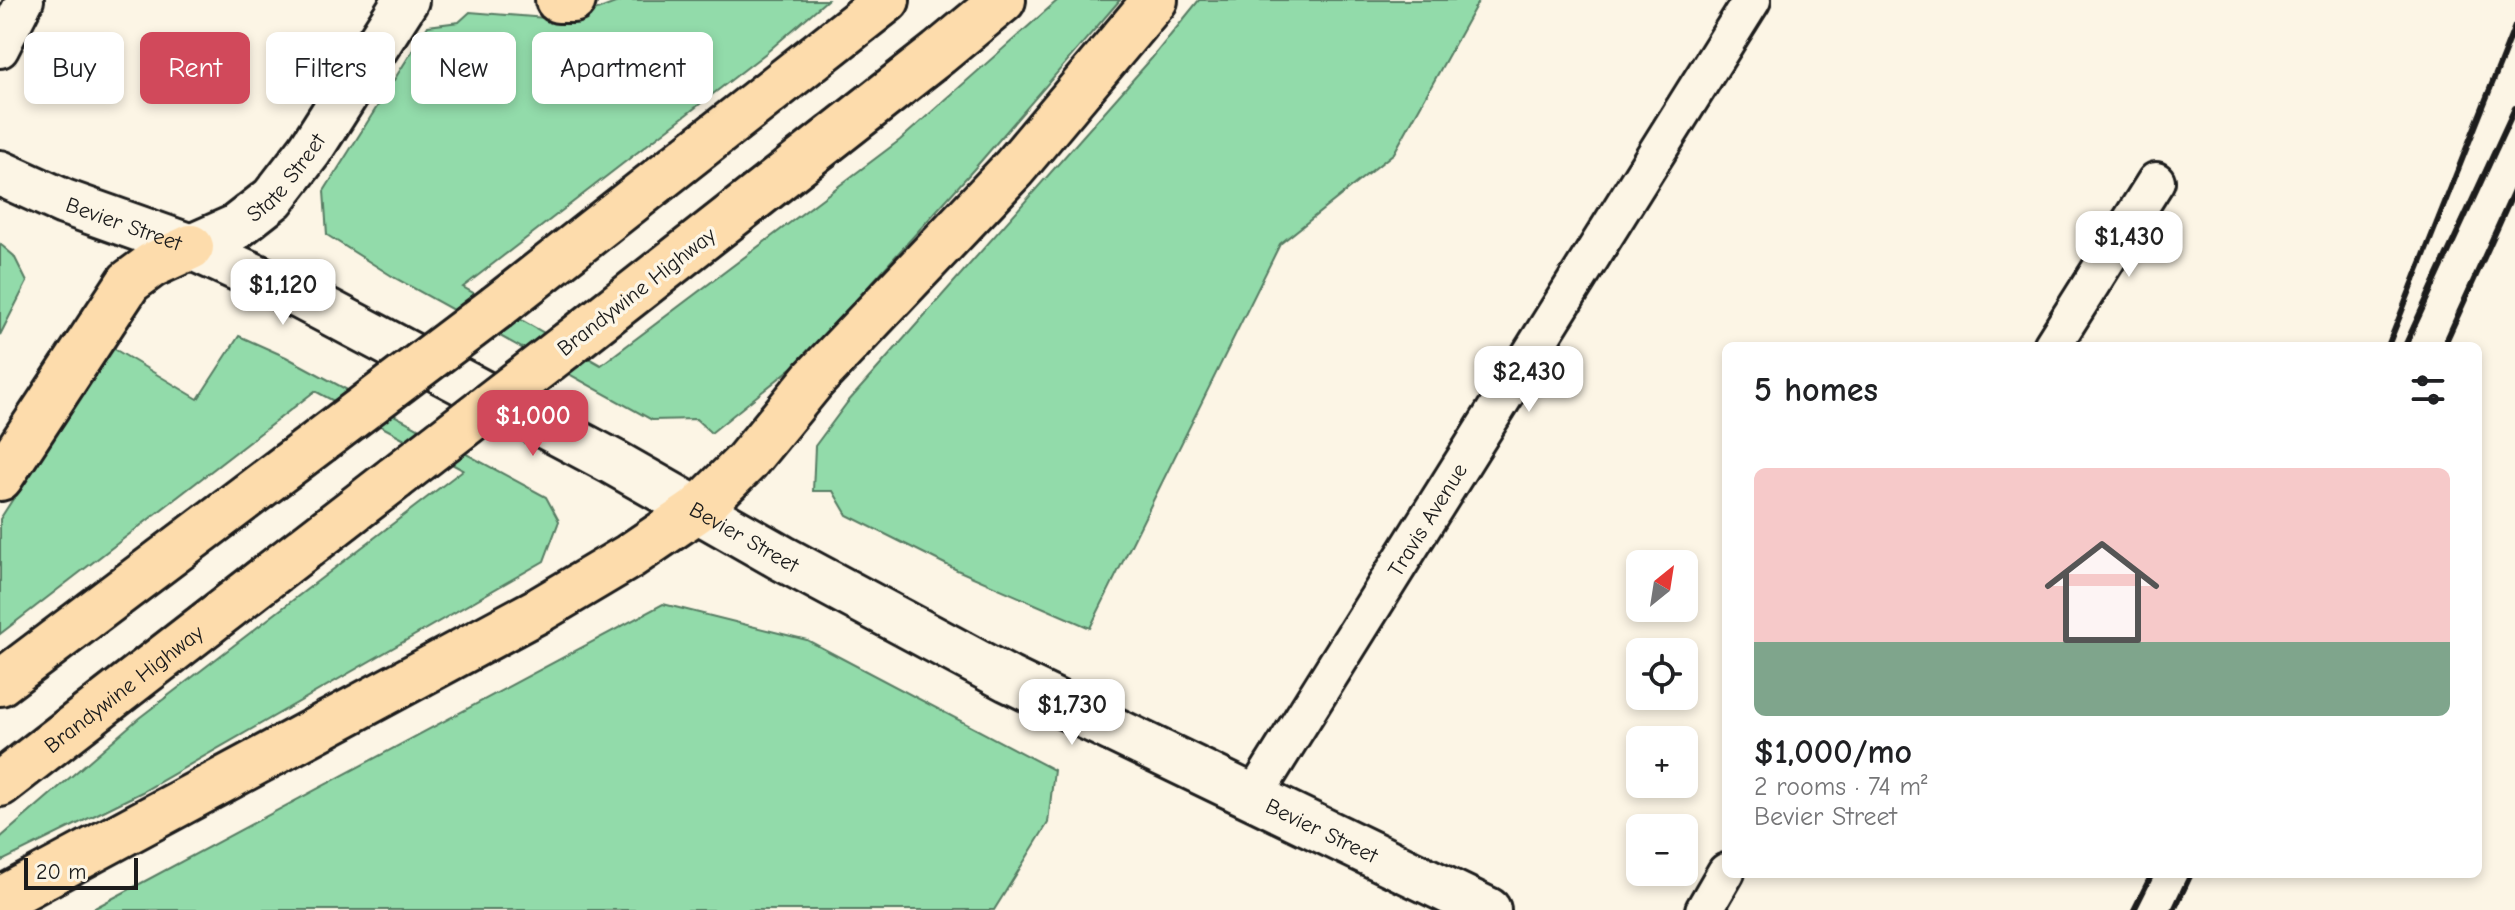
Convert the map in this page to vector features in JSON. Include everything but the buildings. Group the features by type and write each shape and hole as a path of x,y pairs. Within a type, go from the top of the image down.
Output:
{"main road":[{"name":"State Street","path":"191,247 236,227 273,198 310,150 406,0"},
{"path":"558,0 573,0"},
{"path":"0,683 497,307 887,0"},
{"name":"Brandywine Highway","path":"0,784 566,346 1003,0"},
{"path":"0,900 541,609 630,556 696,511 746,462 814,379 1014,168 1155,0"},
{"name":"Bevier Street","path":"0,173 64,202 191,247 259,277 613,462 696,511 1008,679 1488,910"},
{"path":"0,478 129,282 159,261 191,247"}],"street":[{"path":"0,49 25,0"},
{"name":"Travis Avenue","path":"1254,796 1752,0"},
{"path":"2055,342 2156,181"},
{"path":"1704,910 1723,878"}],"green space":[{"path":"623,0 827,0 713,94 713,32 532,32 532,104 700,104 463,287 601,365 900,140 1058,0 1120,0 804,358 711,433 696,419 652,420 395,278 327,235 324,191 379,104 395,104 395,78 411,53 411,104 516,104 516,32 424,32 428,26 459,22 470,12 571,20"},
{"path":"1199,0 1479,0 1394,153 1280,244 1090,628 957,570 847,515 833,491 813,491 815,446 847,403 1152,58"},
{"path":"0,244 14,256 27,282 0,335"},
{"path":"239,336 286,357 546,497 559,521 544,561 142,792 0,862 0,838 139,718 463,470 315,391 0,634 0,519 111,347 198,399"},
{"path":"663,604 807,640 1054,770 1048,823 994,910 91,910"}],"railway":[{"path":"2390,342 2515,26"},
{"path":"2407,342 2515,108"},
{"path":"2446,342 2515,189"},
{"path":"2134,910 2150,878"},
{"path":"2174,910 2189,878"}]}
